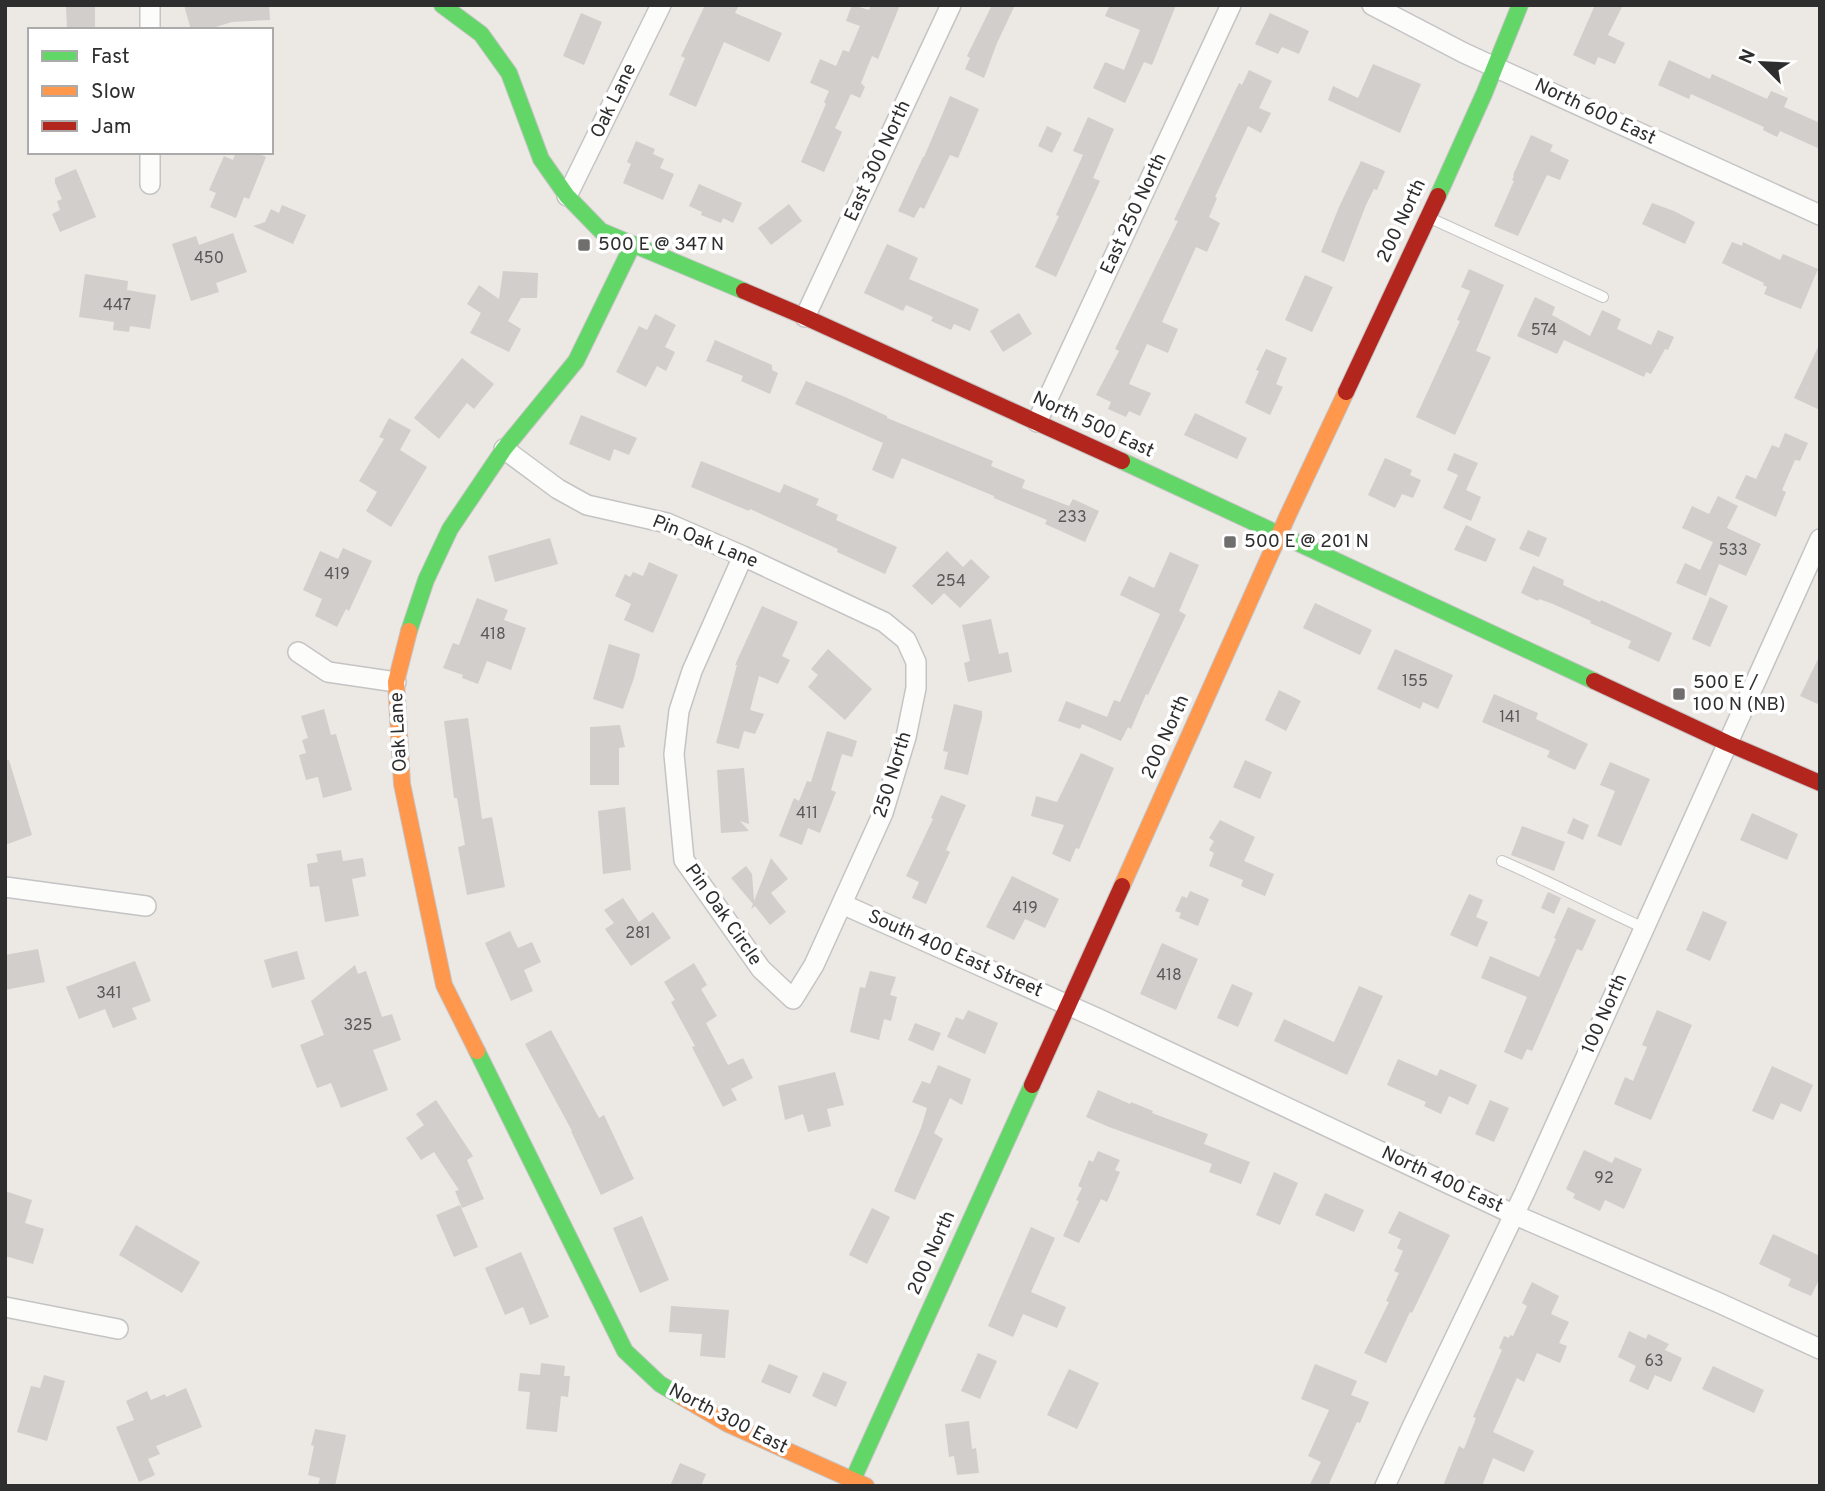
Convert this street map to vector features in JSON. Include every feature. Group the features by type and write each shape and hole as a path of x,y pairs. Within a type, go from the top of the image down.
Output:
{"street":[{"path":"150,5 150,28"},
{"name":"North 500 East","path":"442,5 481,34 509,73 541,159 567,196 601,231 805,317 1037,422 1727,743 1820,783"},
{"name":"Oak Lane","path":"567,196 661,5"},
{"name":"East 300 North","path":"805,317 951,5"},
{"name":"East 250 North","path":"1037,422 1231,5"},
{"name":"North 600 East","path":"1372,5 1464,53 1820,215"},
{"name":"200 North","path":"856,1484 1280,534 1428,217 1520,5"},
{"path":"150,154 150,184"},
{"name":"Oak Lane","path":"576,1250 444,985 402,783 396,682 426,580 450,530 504,449 576,361 634,244"},
{"name":"Pin Oak Lane","path":"504,449 558,489 587,505 667,523 884,622 906,640"},
{"name":"100 North","path":"1385,1486 1515,1214 1820,539"},
{"name":"Pin Oak Circle","path":"743,556 692,671 679,711 674,754 684,860 761,969 793,999 814,965 842,904"},
{"name":"250 North","path":"842,904 883,813 906,737 916,688 916,662 906,640"},
{"path":"298,652 328,672 396,682"},
{"path":"5,887 146,906"},
{"name":"South 400 East Street","path":"842,904 1068,1005"},
{"name":"North 400 East","path":"1068,1005 1515,1214 1820,1349"},
{"name":"North 300 East","path":"576,1250 625,1351 660,1384 728,1424 856,1484"},
{"path":"5,1307 118,1329"}],"lane":[{"path":"1428,217 1603,297"},
{"path":"1502,861 1644,928"}],"building":[{"path":"66,5 95,5 95,28 67,28"},
{"path":"184,5 269,5 270,20 232,22 212,28 190,28"},
{"path":"705,5 739,5 735,13 782,33 769,62 724,42 696,107 669,95 685,58 681,56"},
{"path":"852,5 869,10 871,5 900,5 878,59 872,56 861,83 865,87 860,98 851,94 835,128 842,132 824,172 801,162 829,91 810,83 820,59 836,66 843,50 849,52 860,26 846,21"},
{"path":"992,5 1015,5 984,78 965,69 970,58 967,56"},
{"path":"1110,5 1176,5 1152,65 1144,62 1125,103 1093,88 1105,62 1124,70 1140,30 1105,16"},
{"path":"1595,5 1623,5 1608,35 1625,43 1615,64 1598,57 1595,65 1573,55"},
{"path":"581,13 602,22 584,65 563,56"},
{"path":"1270,13 1309,31 1299,54 1282,47 1278,54 1255,44"},
{"path":"1669,60 1710,79 1712,74 1767,99 1771,91 1788,98 1784,107 1820,123 1820,149 1780,131 1777,137 1763,130 1764,127 1691,94 1689,99 1658,85"},
{"path":"1373,64 1421,84 1400,133 1328,100 1333,86 1358,98"},
{"path":"1249,70 1272,81 1259,108 1271,113 1261,133 1248,126 1215,197 1217,198 1209,217 1220,223 1207,252 1196,247 1162,322 1178,329 1168,353 1147,344 1129,384 1151,393 1140,416 1129,411 1126,417 1108,409 1111,402 1096,395 1119,351 1115,349 1178,221 1174,220 1190,186 1239,83 1242,85"},
{"path":"950,96 979,109 958,158 950,155 924,209 920,207 914,218 898,211"},
{"path":"1088,117 1114,129 1093,178 1100,181 1056,277 1035,267 1083,155 1073,151"},
{"path":"1047,126 1062,133 1052,153 1038,146"},
{"path":"1531,135 1553,145 1550,151 1569,160 1560,180 1547,175 1518,236 1494,226"},
{"path":"636,141 655,149 653,154 664,159 660,168 674,174 663,200 623,183 631,164 627,162"},
{"path":"235,154 259,154 266,157 249,199 244,197 236,218 210,207 216,193 209,190 224,156 233,160"},
{"path":"1361,161 1385,171 1377,190 1374,189 1366,205 1344,262 1321,252"},
{"path":"76,169 96,217 60,232 52,214 60,210 57,201 62,199 55,178"},
{"path":"699,184 742,203 733,223 723,218 721,223 701,215 702,212 689,206"},
{"path":"1652,203 1695,222 1685,244 1642,224"},
{"path":"789,204 802,221 771,245 758,228"},
{"path":"282,205 306,215 293,244 253,226 265,222 271,209 279,213"},
{"path":"233,233 247,272 216,283 219,292 191,301 172,244 196,236 199,245"},
{"path":"1732,242 1742,246 1743,242 1780,260 1783,254 1818,269 1801,309 1764,294 1767,287 1764,283 1722,263"},
{"path":"887,244 918,258 909,279 979,309 970,331 954,324 951,330 931,321 933,317 906,305 903,311 864,293"},
{"path":"1469,269 1504,285 1476,351 1491,357 1455,435 1416,417 1460,321 1457,320 1470,291 1461,287"},
{"path":"503,271 538,273 537,298 521,298 508,321 521,329 509,352 470,333 481,313 467,304 479,285 499,299"},
{"path":"85,274 128,281 127,290 156,295 150,329 130,326 129,332 113,330 114,322 79,317"},
{"path":"1305,275 1333,287 1312,332 1285,320"},
{"path":"1535,297 1555,307 1552,315 1590,336 1602,310 1621,319 1617,329 1651,345 1658,330 1674,337 1651,374 1646,372 1644,377 1564,340 1557,354 1517,336"},
{"path":"1019,313 1032,334 1003,352 990,331"},
{"path":"655,314 676,325 665,347 675,352 666,371 657,366 646,387 616,372 639,326 647,330"},
{"path":"715,340 772,365 772,370 778,373 770,394 741,381 743,376 706,361"},
{"path":"1820,343 1820,410 1794,398"},
{"path":"1266,349 1287,358 1276,384 1283,387 1270,415 1245,403"},
{"path":"462,358 494,384 474,409 467,403 439,439 414,418"},
{"path":"806,381 887,418 993,461 991,466 1025,480 1022,488 1069,506 1073,499 1099,511 1085,542 1045,524 1047,520 902,458 893,479 872,470 883,443 795,404"},
{"path":"1195,413 1247,438 1237,459 1184,435"},
{"path":"581,415 637,438 629,455 614,449 610,461 569,444"},
{"path":"389,418 411,430 400,450 427,467 391,527 366,511 377,492 359,481 384,439 379,437"},
{"path":"1785,433 1808,443 1800,461 1795,460 1782,490 1786,492 1776,517 1735,498 1746,475 1756,479 1772,445 1779,448"},
{"path":"1454,453 1478,463 1466,490 1481,497 1471,521 1443,508 1458,475 1447,470"},
{"path":"1385,458 1412,470 1410,475 1421,480 1413,498 1402,494 1395,508 1368,495"},
{"path":"701,461 780,493 784,484 819,499 816,505 838,515 836,520 897,547 885,574 837,552 838,549 750,509 749,511 691,487"},
{"path":"1718,496 1738,506 1727,528 1761,544 1746,576 1719,564 1706,596 1676,583 1685,563 1700,570 1713,542 1682,528 1692,506 1709,514"},
{"path":"1466,525 1496,539 1486,562 1454,550"},
{"path":"1528,530 1547,538 1539,557 1519,549"},
{"path":"550,538 558,564 495,582 488,556"},
{"path":"343,548 372,561 349,611 346,609 337,627 315,616 322,599 303,590 320,551 338,559"},
{"path":"947,551 963,567 971,559 990,577 960,608 944,593 932,605 912,586"},
{"path":"1170,552 1199,565 1179,611 1186,615 1131,729 1128,727 1121,741 1082,724 1080,729 1058,721 1066,701 1107,717 1114,700 1120,702 1160,614 1120,595 1129,576 1154,588"},
{"path":"649,562 678,575 653,633 624,620 631,604 615,596 625,574 630,577 633,572 643,576"},
{"path":"1533,566 1564,580 1563,585 1672,633 1659,662 1628,648 1631,641 1590,623 1591,621 1521,593"},
{"path":"1710,597 1728,606 1710,647 1692,639"},
{"path":"477,598 508,610 504,620 526,628 511,670 487,661 478,684 443,668 453,643 459,645"},
{"path":"1315,603 1372,630 1360,655 1303,628"},
{"path":"762,606 798,622 782,656 790,660 778,684 759,676 750,710 764,714 755,734 744,731 739,749 716,743 735,665"},
{"path":"991,619 999,654 1008,652 1012,672 968,682 964,663 970,661 962,625"},
{"path":"609,644 640,654 623,709 593,699"},
{"path":"828,649 872,689 845,720 808,687 818,675 811,669"},
{"path":"1395,649 1453,675 1438,709 1423,702 1420,709 1377,689"},
{"path":"1820,655 1820,705 1800,696"},
{"path":"1279,690 1301,701 1286,731 1265,720"},
{"path":"1494,694 1538,713 1536,719 1588,744 1575,770 1547,757 1550,751 1482,722"},
{"path":"954,704 982,711 968,775 944,769 948,752 943,751"},
{"path":"324,709 331,735 336,734 352,790 323,798 318,777 306,780 299,755 306,753 302,740 308,738 301,716"},
{"path":"468,718 482,819 492,817 505,887 467,895 458,847 465,845 457,798 454,798 444,721"},
{"path":"620,725 625,747 619,748 619,785 590,785 590,727"},
{"path":"827,731 857,741 852,757 842,754 831,790 836,792 820,833 808,828 802,845 779,836 794,798 799,801 807,781 811,782"},
{"path":"1081,753 1114,768 1079,849 1076,848 1070,862 1052,854 1064,825 1031,816 1036,796 1057,802"},
{"path":"5,760 9,760 32,835 5,845"},
{"path":"1245,760 1272,772 1260,799 1233,787"},
{"path":"1610,762 1650,779 1621,846 1597,836 1615,791 1600,785"},
{"path":"744,768 749,824 740,821 749,831 721,833 717,770"},
{"path":"941,795 966,805 946,850 950,852 926,904 912,898 919,882 906,876 933,819 931,818"},
{"path":"625,807 631,870 603,874 598,811"},
{"path":"1752,813 1798,834 1787,860 1740,840"},
{"path":"1573,818 1589,825 1583,840 1567,833"},
{"path":"1220,820 1255,837 1244,861 1274,874 1265,896 1241,886 1243,880 1209,866 1214,853 1209,850 1214,841 1209,838"},
{"path":"1522,826 1565,842 1554,871 1511,855"},
{"path":"341,850 343,861 363,858 366,876 352,879 359,916 325,922 319,886 310,887 307,864 318,862 316,854"},
{"path":"771,858 788,879 771,893 786,912 770,925 755,906 751,909 753,904 731,878 746,866 752,874 754,901"},
{"path":"1012,876 1059,899 1045,928 1025,919 1014,940 986,927"},
{"path":"1190,891 1209,899 1198,926 1179,918 1181,913 1175,911 1182,896 1187,898"},
{"path":"1548,892 1561,898 1554,914 1541,908"},
{"path":"1469,894 1483,900 1476,917 1488,922 1477,947 1450,935"},
{"path":"623,898 639,922 653,912 671,938 631,966 605,929 614,923 604,910"},
{"path":"1568,907 1596,920 1582,951 1577,949 1532,1051 1527,1049 1522,1060 1504,1052 1527,997 1481,978 1490,956 1539,977"},
{"path":"1703,911 1727,922 1710,961 1686,950"},
{"path":"510,931 518,948 532,942 541,962 524,970 533,991 511,1001 485,943"},
{"path":"1162,943 1198,959 1176,1010 1140,994"},
{"path":"38,949 45,982 5,990 5,955"},
{"path":"297,951 305,979 272,988 264,960"},
{"path":"135,961 151,1001 132,1008 137,1019 113,1028 105,1009 79,1019 66,987"},
{"path":"694,963 707,985 701,989 717,1016 706,1023 728,1065 743,1058 753,1078 731,1089 737,1100 723,1107 692,1047 695,1046 671,1002 675,1000 664,982"},
{"path":"355,965 358,974 366,971 382,1017 392,1014 401,1040 373,1050 388,1090 341,1108 331,1083 317,1088 300,1045 324,1035 311,1001"},
{"path":"870,971 896,977 890,995 897,997 891,1021 884,1019 879,1040 850,1032 860,987 865,988"},
{"path":"1232,984 1253,993 1238,1027 1217,1018"},
{"path":"1359,986 1383,996 1347,1075 1274,1041 1284,1019 1334,1042"},
{"path":"968,1010 998,1023 985,1054 947,1037 956,1017 963,1020"},
{"path":"1657,1010 1692,1025 1651,1120 1614,1104 1625,1077 1633,1081 1647,1047 1642,1045"},
{"path":"915,1023 941,1033 933,1051 908,1040"},
{"path":"551,1030 599,1118 604,1115 634,1179 601,1195 572,1131 525,1044"},
{"path":"1398,1059 1437,1076 1440,1069 1477,1085 1468,1105 1449,1096 1441,1114 1424,1106 1426,1102 1387,1085"},
{"path":"938,1065 971,1079 962,1105 950,1098 934,1133 943,1139 915,1200 894,1191 927,1108 912,1102 922,1081 930,1084"},
{"path":"1772,1066 1813,1085 1801,1112 1781,1103 1773,1120 1752,1111"},
{"path":"835,1072 844,1105 827,1109 831,1126 808,1132 803,1114 785,1120 778,1086"},
{"path":"1098,1090 1208,1134 1204,1144 1250,1162 1241,1184 1209,1172 1212,1164 1086,1117"},
{"path":"436,1100 473,1156 467,1160 484,1199 462,1208 455,1191 459,1190 434,1152 421,1160 406,1138 424,1125 416,1114"},
{"path":"1490,1100 1509,1108 1494,1142 1475,1134"},
{"path":"1584,1150 1612,1163 1615,1157 1642,1169 1624,1209 1605,1200 1600,1211 1573,1198 1575,1194 1566,1189"},
{"path":"1098,1151 1120,1160 1115,1170 1120,1172 1107,1202 1101,1199 1079,1243 1063,1236 1079,1201 1076,1200 1082,1188 1078,1186 1089,1160 1093,1162"},
{"path":"1274,1172 1298,1183 1280,1225 1256,1215"},
{"path":"5,1191 32,1200 25,1223 44,1229 33,1264 5,1256"},
{"path":"1325,1193 1364,1210 1354,1232 1315,1215"},
{"path":"460,1205 478,1247 454,1257 436,1215"},
{"path":"872,1208 890,1217 867,1264 849,1255"},
{"path":"1399,1211 1450,1235 1386,1363 1364,1353 1389,1302 1386,1301 1399,1273 1394,1271 1403,1251 1397,1248 1401,1239 1388,1233"},
{"path":"642,1216 669,1280 640,1293 613,1228"},
{"path":"136,1225 200,1262 182,1293 119,1255"},
{"path":"1031,1227 1055,1238 1031,1292 1066,1307 1057,1328 1023,1314 1013,1337 988,1326"},
{"path":"1773,1234 1820,1256 1820,1278 1811,1296 1788,1286 1791,1279 1759,1264"},
{"path":"521,1252 549,1317 530,1325 523,1307 505,1315 485,1268"},
{"path":"1532,1282 1559,1296 1551,1314 1569,1322 1559,1343 1567,1346 1560,1363 1537,1353 1524,1382 1517,1378 1493,1432 1534,1451 1524,1472 1493,1458 1482,1486 1443,1486 1459,1446 1464,1449 1476,1418 1473,1417 1502,1350 1499,1348 1504,1336 1513,1336 1527,1306 1522,1303"},
{"path":"671,1306 729,1310 725,1358 700,1356 702,1334 669,1332"},
{"path":"1629,1331 1646,1339 1648,1334 1669,1344 1665,1350 1682,1358 1671,1382 1655,1375 1648,1390 1629,1381 1636,1366 1618,1357"},
{"path":"978,1353 997,1361 980,1399 961,1391"},
{"path":"541,1363 565,1366 564,1376 570,1376 568,1397 561,1396 557,1432 526,1429 530,1392 518,1391 520,1373 540,1375"},
{"path":"769,1364 798,1376 790,1394 761,1382"},
{"path":"1315,1364 1357,1381 1351,1395 1369,1402 1328,1486 1309,1486 1321,1462 1308,1456 1329,1410 1301,1399"},
{"path":"1713,1366 1764,1390 1754,1413 1702,1389"},
{"path":"1069,1369 1099,1383 1077,1429 1047,1415"},
{"path":"823,1372 847,1382 836,1407 812,1396"},
{"path":"44,1375 65,1381 47,1441 17,1432 31,1386 40,1388"},
{"path":"186,1388 202,1427 156,1446 160,1454 148,1459 155,1475 139,1482 116,1427 134,1420 126,1401 147,1391 151,1400"},
{"path":"969,1421 972,1449 976,1448 979,1473 957,1475 954,1456 949,1457 945,1424"},
{"path":"315,1429 346,1435 335,1486 318,1486 320,1478 308,1475"},
{"path":"680,1463 706,1474 701,1486 670,1486"}],"traffic: fast":[{"path":"442,5 481,34 509,73 541,159 567,196 601,231 744,291"},
{"path":"1438,196 1520,5"},
{"path":"409,631 426,580 450,529 504,449 576,361 633,244"},
{"path":"1122,461 1594,681"},
{"path":"477,1051 625,1351 660,1384 682,1397"},
{"path":"850,1486 1032,1085"}],"traffic: slow":[{"path":"1122,886 1346,392"},
{"path":"409,631 396,682 402,784 444,985 477,1051"},
{"path":"682,1397 728,1424 866,1486"}],"traffic: jam":[{"path":"1346,392 1438,196"},
{"path":"744,291 1122,461"},
{"path":"1594,681 1820,783"},
{"path":"1032,1085 1122,886"}],"place":[{"name":"500 E @ 347 N","path":"584,245"},
{"name":"500 E @ 201 N","path":"1230,542"},
{"name":"500 E / 100 N (NB)","path":"1679,694"}]}
